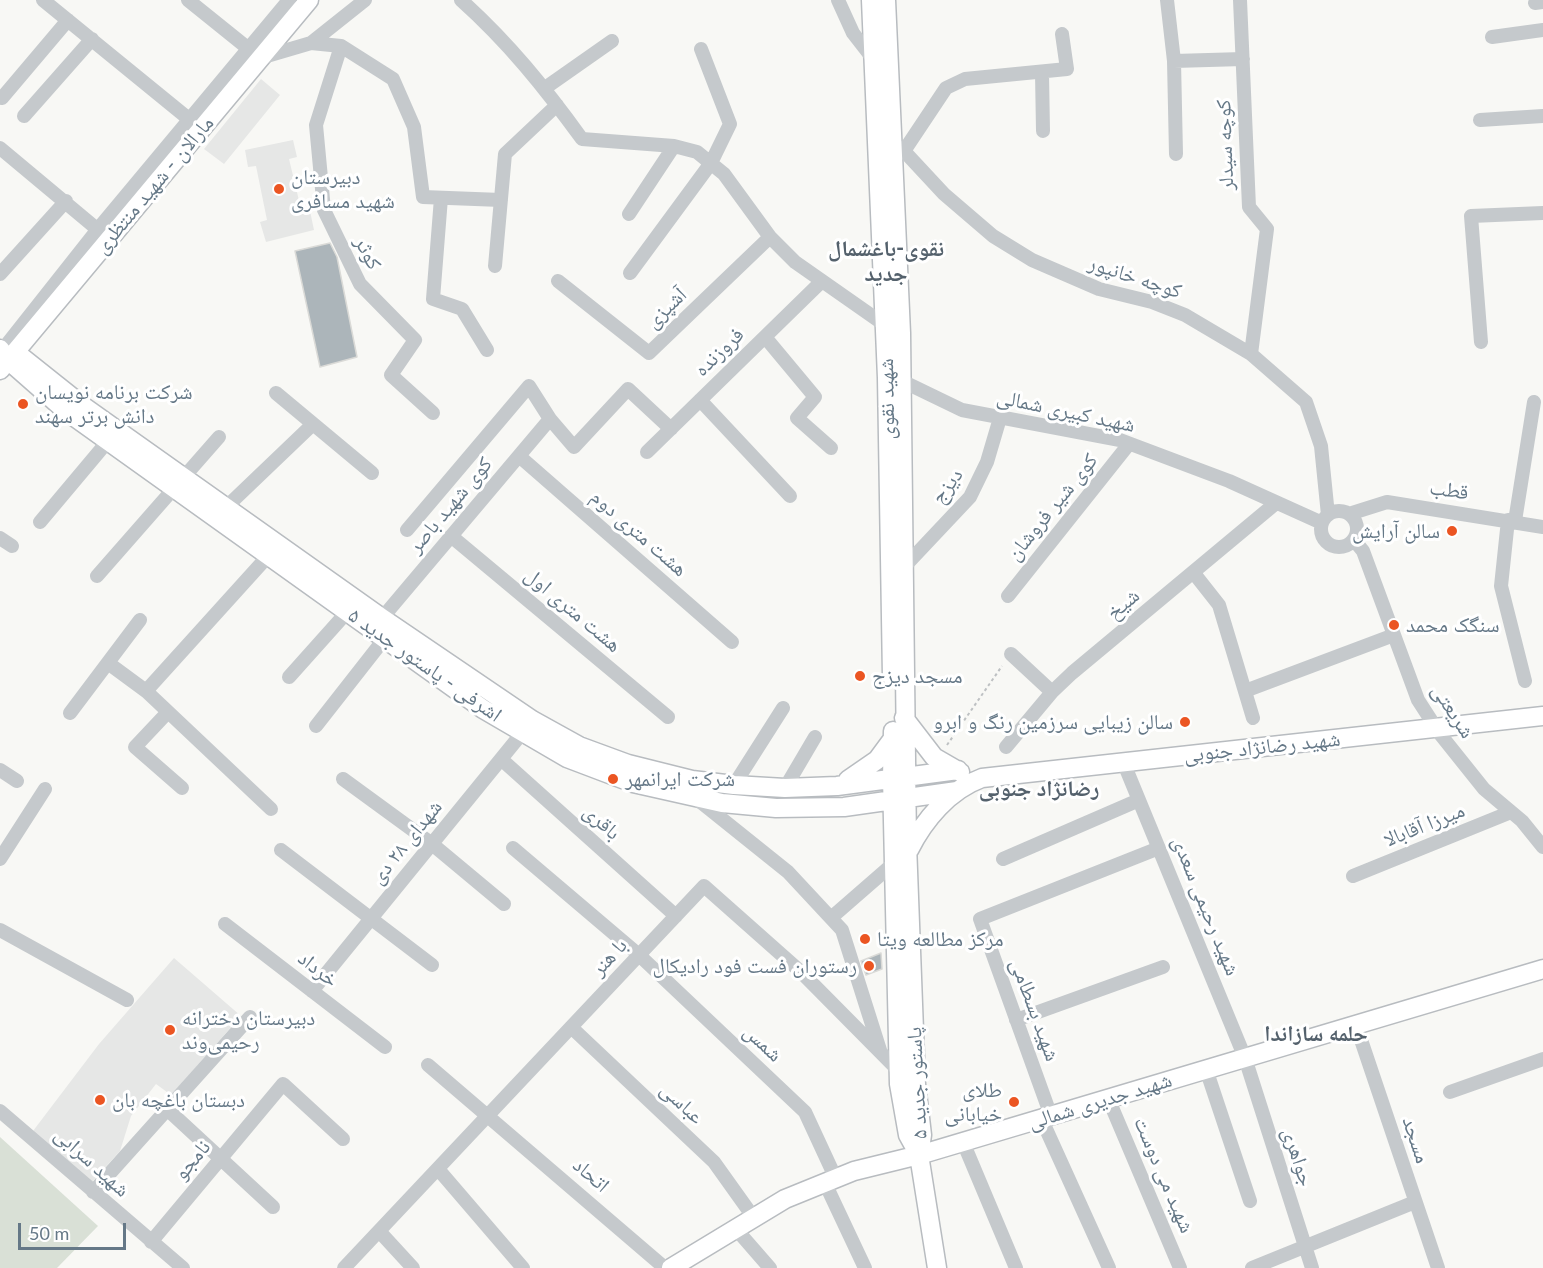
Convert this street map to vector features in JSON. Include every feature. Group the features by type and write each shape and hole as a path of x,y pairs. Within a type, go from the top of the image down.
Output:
{"main road":[{"name":"مارالان - شهید منتظری","path":"4,353 254,54 309,0"},
{"name":"شهید نقوی","path":"871,0 885,325 894,737 900,798"},
{"name":"شهید نقوی","path":"886,0 898,147 902,381 905,566 904,718 899,777"},
{"name":"اشرفی - پاستور جدید ۵","path":"4,353 66,411 108,441 178,482 222,512 380,629 483,709 628,764 692,780 785,788 837,786 899,777"},
{"name":"اشرفی - پاستور جدید ۵","path":"4,353 83,406 178,482"},
{"name":"اشرفی - پاستور جدید ۵","path":"222,512 269,555 348,611 380,629"},
{"name":"شهید رضانژاد جنوبی","path":"982,778 1543,716"},
{"path":"904,718 934,757 958,771 982,778"},
{"name":"اشرفی - پاستور جدید ۵","path":"527,726 567,758 633,783 698,799 776,808 844,807 900,798"},
{"path":"837,786 860,774 877,760 894,737"},
{"path":"899,777 958,771"},
{"path":"901,859 919,830 957,791 982,778"},
{"path":"900,798 957,791"},
{"name":"پاستور جدید ۵","path":"900,798 898,1072 908,1135 919,1155"},
{"name":"پاستور جدید ۵","path":"901,859 916,1084 922,1134 919,1155"},
{"name":"شهید جدیری شمالی","path":"684,1265 785,1199 830,1181 1543,969"},
{"path":"919,1155 938,1268"}],"street":[{"path":"43,0 195,124"},
{"path":"188,0 254,54 311,43 341,46 393,80 414,127 423,197 501,200"},
{"name":"مارالان - شهید منتظری","path":"254,54 289,0"},
{"path":"311,43 364,0"},
{"path":"461,0 499,34 545,88 582,139 674,146 697,152 724,174 770,237 821,282 885,325"},
{"path":"838,0 853,33 874,60"},
{"path":"1167,0 1174,61 1176,154"},
{"name":"کوچه سیدلر","path":"1240,0 1249,207 1267,229 1251,354"},
{"path":"3,98 68,20"},
{"path":"1492,37 1543,30"},
{"path":"898,147 946,88 965,79 1067,69 1062,34"},
{"path":"24,116 92,39"},
{"path":"545,88 612,41"},
{"name":"کوثر","path":"341,46 316,125 324,210 360,284 415,340 391,375 433,413"},
{"path":"630,273 711,163 730,124 701,49"},
{"path":"1174,61 1243,59"},
{"path":"1042,73 1043,131"},
{"path":"495,266 505,154 557,105"},
{"path":"1480,120 1543,116"},
{"path":"629,214 674,146"},
{"name":"کوچه خانپور","path":"898,147 944,194 993,236 1032,260 1099,289 1152,302 1185,315 1251,354 1306,402 1321,446 1325,519"},
{"path":"0,148 103,234"},
{"path":"441,198 433,299 462,309 487,350"},
{"path":"0,274 66,201"},
{"path":"1481,342 1471,216 1543,213"},
{"name":"آشپزی","path":"558,281 649,353 770,237"},
{"name":"فروزنده","path":"647,452 821,282"},
{"path":"765,337 815,397 797,418 831,448"},
{"name":"شهید کبیری شمالی","path":"902,381 962,410 1057,426 1129,444 1229,482 1276,503 1325,519"},
{"path":"407,530 529,386 550,419 574,447 628,389 671,429"},
{"path":"276,393 372,473"},
{"path":"700,400 790,496"},
{"path":"1525,681 1502,586 1511,520 1534,402"},
{"name":"دیزج","path":"905,566 970,497 987,462 1000,418"},
{"name":"کوی شهید باصر","path":"316,726 380,629 451,536 550,419"},
{"path":"222,512 312,424"},
{"path":"97,576 219,437"},
{"path":"40,522 108,441"},
{"name":"کوی شیر فروشان","path":"1008,596 1129,444"},
{"name":"هشت متری دوم","path":"519,456 732,642"},
{"name":"قطب","path":"1349,514 1387,502 1511,520 1543,527"},
{"name":"شیخ","path":"1006,747 1052,692 1276,503"},
{"path":"1338,511 1349,514 1358,529 1354,540 1344,547 1330,544 1323,537 1325,519 1338,511"},
{"name":"هشت متری اول","path":"451,536 668,717"},
{"name":"شریعتی","path":"1354,540 1363,552 1418,700 1440,734 1484,789 1511,812 1543,847"},
{"path":"146,692 269,555"},
{"path":"1193,572 1219,605 1253,718"},
{"path":"289,677 348,611"},
{"path":"70,713 140,620"},
{"path":"1245,691 1394,635"},
{"path":"1011,654 1052,692"},
{"path":"108,663 146,692 271,809"},
{"path":"734,785 783,708"},
{"path":"168,712 135,747 182,788"},
{"name":"شهدای ۲۸ دی","path":"312,991 527,726"},
{"path":"785,788 815,737"},
{"name":"باقری","path":"501,759 676,916"},
{"path":"0,770 17,781"},
{"name":"شهید رحیمی سعدی","path":"1127,771 1245,1058"},
{"path":"344,778 432,844 504,904"},
{"path":"0,859 45,789"},
{"path":"698,799 788,872 842,930 882,1055"},
{"path":"1003,859 1139,800"},
{"name":"میرزا آقابالا","path":"1353,876 1511,812"},
{"name":"شمس","path":"513,848 639,955 805,1112 865,1268"},
{"name":"شهید بسطامی","path":"1109,1268 1046,1117 1016,1020 980,919 1159,848"},
{"path":"281,850 432,965"},
{"path":"832,917 901,859"},
{"name":"با هنر","path":"344,1268 704,886 801,972 898,1072 916,1084"},
{"name":"خرداد","path":"225,924 385,1047"},
{"path":"0,930 127,1000"},
{"path":"1016,1020 1163,966"},
{"path":"93,1192 250,1017"},
{"name":"مسجد","path":"1356,1025 1438,1268"},
{"name":"عباسی","path":"571,1027 714,1162 754,1218"},
{"name":"جواهری","path":"1245,1058 1312,1268"},
{"path":"1450,1092 1543,1059"},
{"name":"اتحاد","path":"428,1065 489,1114 665,1268"},
{"path":"1206,1070 1250,1201"},
{"name":"نامجو","path":"151,1242 283,1084 343,1138"},
{"name":"شهید می دوست","path":"1108,1098 1180,1268"},
{"path":"166,1109 273,1208"},
{"name":"شهید سرابی","path":"0,1111 183,1268"},
{"path":"963,1142 1016,1268"},
{"path":"438,1168 523,1268"},
{"path":"1252,1268 1415,1202"},
{"path":"736,1229 770,1268"},
{"path":"379,1231 413,1268"}],"path":[{"path":"942,751 1011,654"}],"shaded area":[{"path":"261,79 280,95 224,164 204,149"},
{"name":"دبیرستان شهید مسافری","path":"293,140 297,157 289,159 302,213 310,211 314,230 266,242 260,222 267,220 256,166 248,167 245,150"},
{"path":"174,958 241,1016 171,1095 156,1084 131,1116 120,1151 91,1183 33,1131 99,1044"},
{"path":"0,1137 98,1226 57,1268 0,1268"}],"building":[{"path":"330,243 337,257 357,357 320,367 295,251"},
{"name":"رستوران فست فود رادیکال","path":"881,953 882,969 866,975 861,961"}],"place":[{"name":"دبیرستان شهید مسافری","path":"279,189"},
{"name":"شرکت برنامه نویسان دانش برتر سهند","path":"23,404"},
{"name":"سالن آرایش","path":"1452,531"},
{"name":"سنگک محمد","path":"1394,625"},
{"name":"مسجد دیزج","path":"860,676"},
{"name":"سالن زیبایی سرزمین رنگ و ابرو","path":"1185,722"},
{"name":"شرکت ایرانمهر","path":"613,779"},
{"name":"مرکز مطالعه ویتا","path":"865,939"},
{"name":"رستوران فست فود رادیکال","path":"869,966"},
{"name":"دبیرستان دخترانه رحیمی‌وند","path":"170,1030"},
{"name":"دبستان باغچه بان","path":"100,1100"},
{"name":"طلای خیابانی","path":"1014,1102"}],"district":[{"name":"نقوی-باغشمال جدید","path":"886,262"},
{"name":"رضانژاد جنوبی","path":"1039,789"},
{"name":"حلمه سازاندا","path":"1316,1034"}]}
